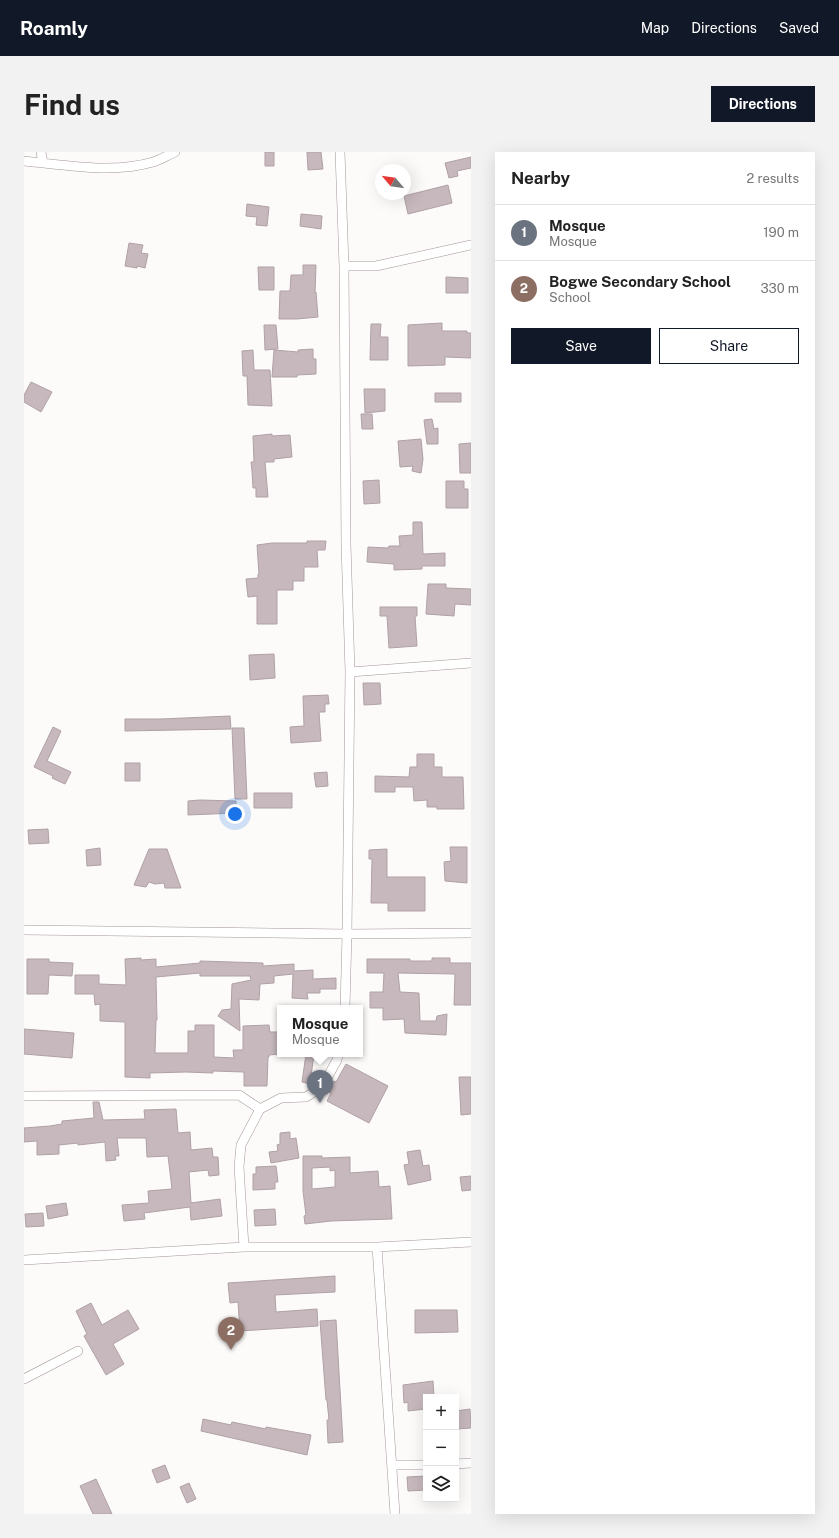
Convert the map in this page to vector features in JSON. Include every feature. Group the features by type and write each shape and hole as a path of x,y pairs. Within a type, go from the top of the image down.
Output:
{"street":[{"path":"41,152 43,163"},
{"path":"24,161 87,167 128,167 153,162 175,152"},
{"path":"340,152 344,266 346,544 350,672 348,934 345,1005"},
{"path":"344,266 376,266 471,245"},
{"path":"350,672 471,663"},
{"path":"24,930 348,934 471,933"},
{"path":"244,1247 239,1167 241,1145 260,1109 281,1098 306,1097 322,1088 338,1057"},
{"path":"24,1096 239,1095 260,1109"},
{"path":"24,1260 244,1247 377,1247 471,1242"},
{"path":"377,1247 395,1514"},
{"path":"24,1379 78,1351"},
{"path":"459,1464 471,1463"},
{"path":"392,1466 423,1464"}],"building":[{"path":"265,152 274,152 274,166 265,166"},
{"path":"307,152 321,152 323,169 308,170"},
{"path":"471,157 471,168 457,171 458,176 449,178 445,163"},
{"path":"448,185 452,203 408,214 405,200 411,200 411,194"},
{"path":"247,204 269,207 267,226 256,225 257,217 246,216"},
{"path":"301,214 322,216 321,229 300,226"},
{"path":"129,243 143,245 141,253 148,254 145,268 125,266"},
{"path":"303,265 316,265 315,293 316,292 318,317 279,319 280,291 290,291 291,275 303,275"},
{"path":"258,267 274,267 274,290 259,290"},
{"path":"446,277 468,278 468,293 446,293"},
{"path":"442,323 442,331 467,331 467,333 471,333 471,358 445,357 445,365 408,366 408,325"},
{"path":"371,324 381,324 380,337 388,337 388,360 370,360"},
{"path":"264,325 276,325 278,349 265,350"},
{"path":"313,349 313,359 316,359 316,374 297,375 297,377 272,377 274,350 298,352 298,350"},
{"path":"253,350 254,370 270,370 272,406 248,405 247,376 243,376 242,351"},
{"path":"31,382 52,392 41,412 24,402 24,395"},
{"path":"364,389 385,389 385,411 365,413"},
{"path":"435,393 461,393 461,402 435,402"},
{"path":"361,414 372,414 373,429 362,429"},
{"path":"432,419 434,429 438,428 438,444 427,444 424,420"},
{"path":"272,434 272,436 290,435 292,457 274,459 274,462 265,462 268,497 256,497 256,488 253,488 251,462 254,462 253,436"},
{"path":"421,439 423,459 421,473 412,471 413,466 400,467 398,441"},
{"path":"471,443 471,473 460,473 459,444"},
{"path":"379,480 380,503 364,504 363,481"},
{"path":"446,481 464,481 464,489 468,489 468,508 446,508"},
{"path":"413,522 422,522 423,554 445,553 445,566 422,566 422,569 394,570 394,564 367,562 368,547 388,548 389,546 400,546 399,536 413,535"},
{"path":"307,541 326,541 325,550 317,550 318,567 304,567 304,581 293,581 293,590 277,590 277,624 257,624 257,596 248,597 246,579 258,578 257,545 272,543 307,543"},
{"path":"428,584 446,584 446,588 471,589 471,605 455,604 454,616 426,614"},
{"path":"380,607 417,607 417,616 415,616 417,646 389,648 387,616 380,616"},
{"path":"274,654 275,678 250,680 249,655"},
{"path":"363,683 380,683 381,704 364,705"},
{"path":"328,695 329,704 325,704 325,712 319,712 321,741 291,743 290,727 304,726 303,696"},
{"path":"230,716 231,729 125,731 125,719"},
{"path":"53,727 61,731 47,761 71,772 65,784 52,778 53,776 34,767"},
{"path":"232,728 244,728 247,799 235,799"},
{"path":"417,754 434,754 434,767 442,767 442,777 463,777 464,809 437,809 437,807 427,807 427,800 414,801 413,787 395,787 395,792 375,792 375,776 409,777 410,767 417,767"},
{"path":"125,763 140,763 140,781 125,781"},
{"path":"327,772 328,786 316,787 314,773"},
{"path":"254,793 292,793 292,808 254,808"},
{"path":"188,801 236,801 236,813 188,815"},
{"path":"48,829 49,843 29,844 28,830"},
{"path":"450,847 467,847 467,883 445,881 444,862 451,861"},
{"path":"100,848 101,865 87,866 86,850"},
{"path":"149,849 167,849 181,888 165,888 164,883 155,884 149,882 146,887 134,885"},
{"path":"387,849 387,877 425,877 425,911 388,911 388,903 371,903 372,859 369,859 369,850"},
{"path":"432,958 450,958 450,963 471,963 471,1005 454,1005 455,974 398,973 400,992 419,993 420,1021 436,1021 437,1016 447,1014 446,1035 405,1033 404,1019 383,1020 383,1008 370,1008 370,992 383,992 384,973 367,973 367,959 410,959 410,961 432,961"},
{"path":"27,959 49,959 49,962 73,963 72,976 49,975 48,994 27,994"},
{"path":"125,959 156,959 156,967 200,963 200,961 263,963 263,966 294,964 294,971 313,970 313,979 336,978 336,989 320,989 320,993 307,993 308,999 292,998 293,974 274,976 274,983 260,984 259,1000 239,999 240,1031 218,1016 222,1010 231,1009 232,984 251,980 250,976 200,976 200,973 156,977 157,1020 155,1053 188,1053 188,1031 195,1031 195,1025 214,1025 214,1057 234,1058 233,1050 243,1050 243,1026 269,1025 270,1032 277,1032 277,1054 269,1055 268,1057 267,1086 244,1086 244,1072 213,1071 213,1073 150,1073 150,1078 125,1077 125,1022 100,1021 100,1004 95,1005 94,994 75,994 75,975 99,975 99,984 126,985"},
{"path":"24,1029 74,1033 72,1058 24,1054"},
{"path":"306,1057 314,1057 310,1084 302,1082"},
{"path":"346,1064 388,1086 369,1123 327,1101 334,1081 336,1082"},
{"path":"459,1077 471,1077 471,1114 461,1115"},
{"path":"93,1102 99,1102 103,1120 145,1119 144,1110 176,1109 178,1133 190,1132 191,1150 212,1148 213,1157 218,1157 219,1175 209,1176 208,1170 189,1172 191,1203 220,1199 222,1216 191,1220 190,1207 144,1213 145,1219 124,1221 122,1205 149,1203 148,1191 172,1189 168,1156 147,1157 146,1138 117,1138 119,1156 115,1156 116,1160 106,1161 105,1142 78,1145 78,1143 59,1145 59,1154 37,1155 37,1141 24,1142 24,1128 50,1126 62,1124 62,1121 94,1118"},
{"path":"290,1132 290,1139 296,1138 299,1158 271,1163 269,1152 278,1151 277,1145 280,1144 280,1133"},
{"path":"420,1150 423,1166 429,1165 431,1180 408,1185 404,1165 409,1164 407,1152"},
{"path":"303,1156 322,1156 322,1158 350,1157 350,1173 378,1171 379,1187 390,1186 392,1219 331,1221 305,1224 304,1216 306,1215 303,1191","holes":["330,1167 330,1171 335,1170 335,1187 312,1189 312,1168"]},
{"path":"276,1166 278,1182 275,1182 275,1189 253,1190 253,1174 256,1174 256,1167"},
{"path":"471,1176 471,1190 462,1191 460,1177"},
{"path":"66,1203 68,1215 48,1219 46,1206"},
{"path":"275,1209 276,1225 255,1226 254,1210"},
{"path":"43,1213 44,1226 26,1227 25,1214"},
{"path":"335,1276 335,1292 275,1295 276,1312 317,1309 318,1326 240,1331 238,1302 230,1303 228,1283"},
{"path":"91,1303 102,1325 128,1310 139,1329 113,1344 124,1364 106,1375 84,1336 87,1334 76,1311"},
{"path":"415,1310 457,1310 458,1332 415,1333"},
{"path":"336,1320 343,1442 328,1443 327,1420 329,1420 320,1321"},
{"path":"433,1381 434,1394 423,1394 423,1409 408,1411 408,1402 404,1403 403,1385"},
{"path":"470,1409 471,1428 459,1429 459,1411"},
{"path":"203,1419 231,1425 232,1422 266,1429 266,1427 311,1435 307,1455 201,1431"},
{"path":"165,1465 170,1478 157,1483 152,1470"},
{"path":"423,1476 423,1490 408,1491 407,1477"},
{"path":"96,1479 112,1514 93,1514 80,1486"},
{"path":"189,1483 196,1499 187,1503 180,1487"}],"place":[{"name":"Mosque","path":"320,1103"},
{"name":"Bogwe Secondary School","path":"231,1350"}]}
